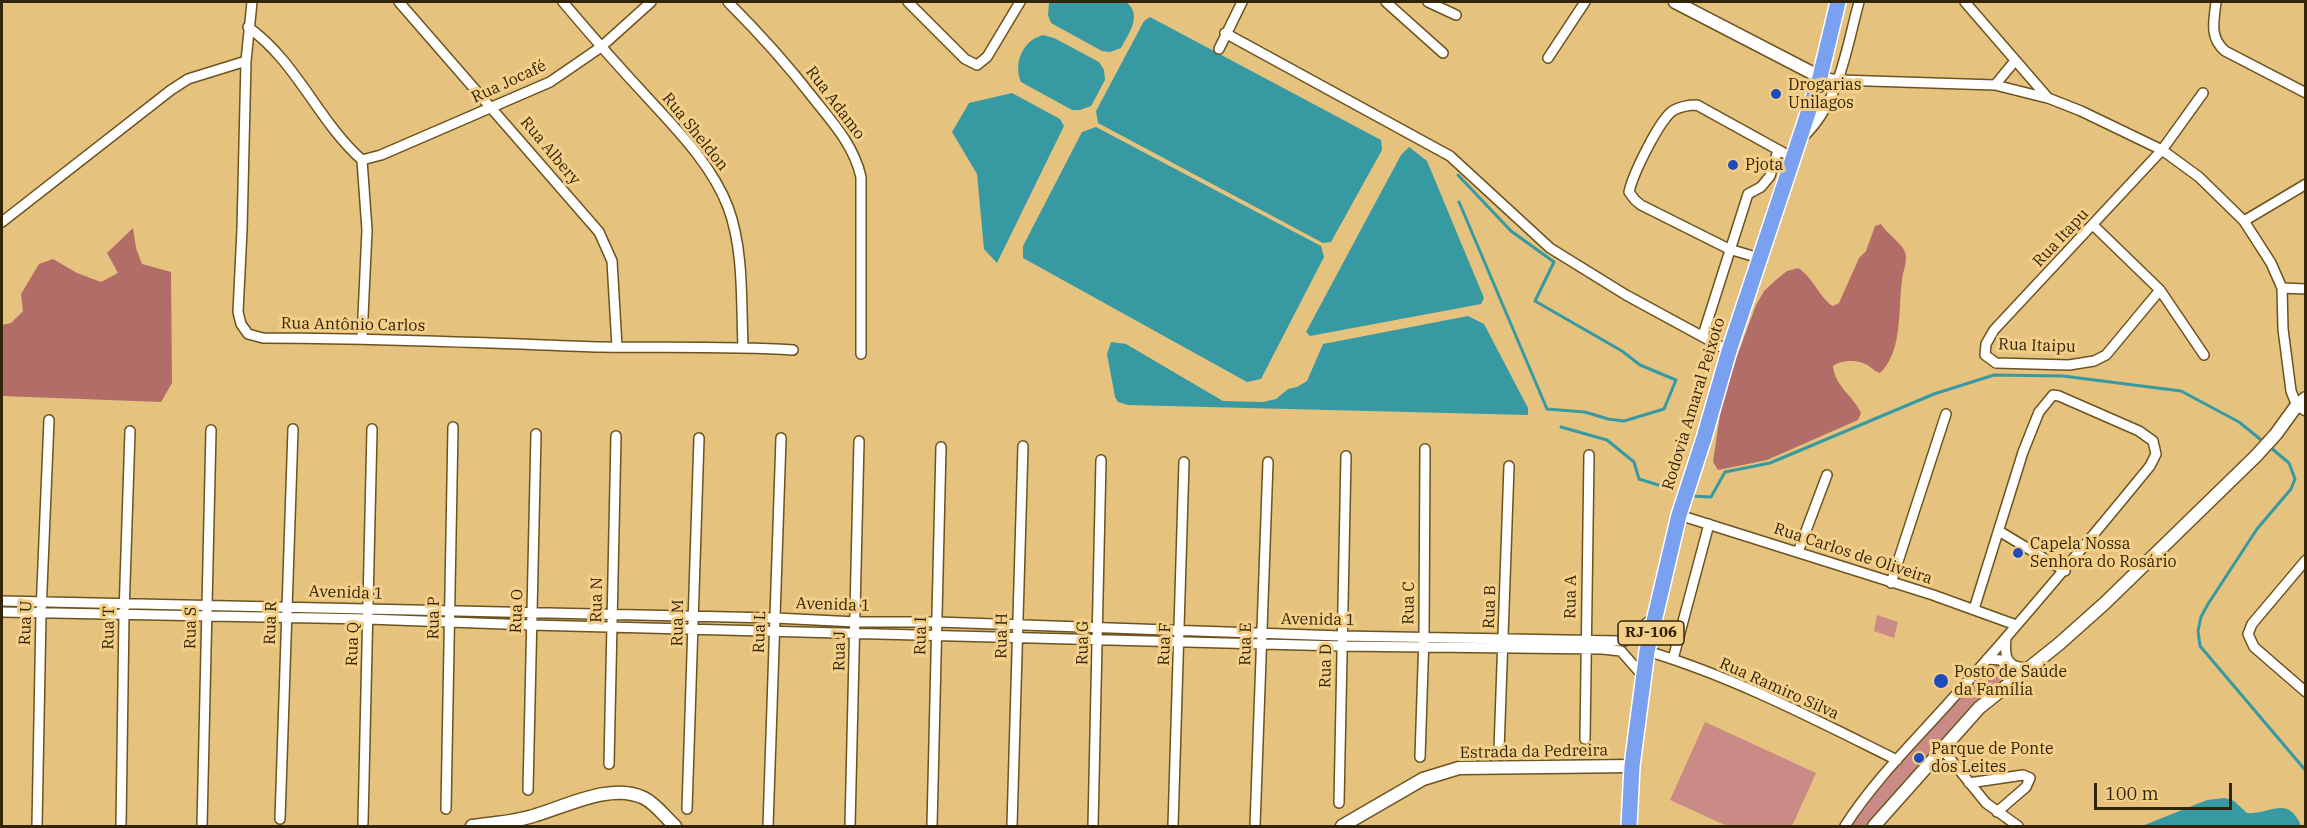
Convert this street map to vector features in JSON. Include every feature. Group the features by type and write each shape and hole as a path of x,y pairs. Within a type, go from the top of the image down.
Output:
{"highway":[{"name":"Rodovia Amaral Peixoto","path":"1629,826 1632,766 1647,651 1681,508 1728,351 1820,77 1838,2"}],"street":[{"name":"Rua Antônio Carlos","path":"252,2 246,61 238,312 241,324 248,334 263,338 362,338 617,347 743,347 793,350"},
{"name":"Rua Albery","path":"399,2 493,107 599,232 608,247 612,261 617,347"},
{"name":"Rua Sheldon","path":"563,2 684,138 719,186 735,233 740,268 743,347"},
{"name":"Rua Jocafé","path":"362,160 381,155 550,82 601,47 651,2"},
{"name":"Rua Adamo","path":"728,2 776,50 845,138 858,164 861,177 861,354"},
{"path":"908,2 965,59 977,65 987,57 1020,2"},
{"path":"1219,49 1242,2"},
{"path":"1388,2 1443,52"},
{"path":"1428,2 1456,15"},
{"path":"1548,58 1585,2"},
{"path":"1676,2 1820,77 1839,80 1995,85 2048,98 2081,111 2162,150 2199,177 2244,221 2271,263 2282,288 2287,372 2291,391 2302,405 2256,456 2105,603 2030,668 1979,708 1874,826"},
{"path":"1799,141 1823,115 1839,80 1859,2"},
{"path":"1965,2 2014,62 2048,98"},
{"path":"2216,2 2214,36 2217,45 2306,93"},
{"path":"248,27 278,52 344,144 362,160 367,230 362,338"},
{"path":"1225,33 1450,156 1550,248 1626,295 1728,351"},
{"path":"2,222 171,90 188,79 246,61"},
{"path":"1995,85 2014,62"},
{"name":"Rua Itapu","path":"1985,350 1994,330 2094,226 2162,150 2203,93"},
{"path":"1758,258 1729,249 1665,219 1635,200 1629,192 1632,182 1650,142 1672,110 1689,105 1697,105 1793,158"},
{"path":"1702,335 1748,194 1761,187 1770,176 1778,150"},
{"path":"2244,221 2306,184"},
{"path":"2094,226 2160,290 2204,355"},
{"path":"2282,288 2306,289"},
{"name":"Rua Itaipu","path":"1985,350 1985,355 1996,363 2069,365 2094,361 2106,355 2160,290"},
{"path":"1845,826 1859,804 2065,571 2154,462 2156,454 2153,441 2139,431 2053,395 2039,412 2023,452 1974,609"},
{"path":"1891,583 1946,414"},
{"name":"Rua U","path":"37,826 48,420"},
{"name":"Rua P","path":"446,809 453,427"},
{"name":"Rua R","path":"280,819 293,429"},
{"name":"Rua Q","path":"363,823 372,429"},
{"name":"Rua S","path":"202,826 211,430"},
{"name":"Rua T","path":"121,826 124,614 130,431"},
{"name":"Rua O","path":"528,790 536,434"},
{"name":"Rua N","path":"609,764 616,436"},
{"name":"Rua M","path":"687,809 699,438"},
{"name":"Rua L","path":"768,826 781,438"},
{"name":"Rua J","path":"850,826 859,441"},
{"name":"Rua H","path":"1012,826 1023,446"},
{"name":"Rua I","path":"932,826 941,447"},
{"name":"Rua C","path":"1420,757 1425,449"},
{"name":"Rua A","path":"1585,739 1589,455"},
{"name":"Rua D","path":"1339,803 1346,456"},
{"name":"Rua G","path":"1093,826 1099,639 1101,460"},
{"name":"Rua F","path":"1173,826 1184,462"},
{"name":"Rua E","path":"1255,826 1268,462"},
{"name":"Rua B","path":"1499,750 1509,466"},
{"path":"1798,552 1827,475"},
{"name":"Rua Carlos de Oliveira","path":"1681,508 1708,524 1974,609 2016,625"},
{"path":"1673,659 1708,524"},
{"path":"1999,531 2065,571"},
{"path":"2306,560 2252,624 2248,634 2254,647 2306,692"},
{"name":"Avenida 1","path":"2,601 287,607 449,623 937,636 1098,629 1262,644 1341,646 1423,641"},
{"name":"Avenida 1","path":"2,612 206,617 287,617 449,611 692,616 856,622 937,622 1099,639 1261,633 1423,641 1585,645 1625,641 1654,617"},
{"path":"2006,638 2007,659 2014,665 2030,668"},
{"name":"Avenida 1","path":"1585,645 1622,651 1643,676"},
{"name":"Rua Ramiro Silva","path":"1647,651 1673,659 1800,712 1897,760"},
{"path":"1986,659 2001,660 2006,665 2010,672 2010,683"},
{"path":"1943,750 1969,783 1997,812 2018,826"},
{"name":"Estrada da Pedreira","path":"1342,826 1423,779 1459,768 1632,766"},
{"path":"1969,783 2023,775 2030,778 2026,787 1997,812"},
{"path":"472,826 533,816 587,798 622,792 644,798 675,826"}],"shaded area":[{"path":"1881,224 1900,245 1906,256 1893,354 1880,373 1867,365 1854,361 1845,361 1833,366 1837,380 1861,413 1858,420 1767,460 1718,470 1713,462 1723,394 1756,305 1764,291 1787,271 1798,268 1829,303 1833,306 1839,303 1859,258 1866,251 1875,226"},
{"path":"133,228 136,248 142,264 171,272 172,383 161,402 2,396 2,325 11,323 23,311 21,294 39,264 53,259 77,273 101,282 118,273 107,253"},
{"path":"1877,615 1898,622 1894,638 1874,631"},
{"name":"Parque de Ponte dos Leites","path":"1988,664 1998,664 2006,680 1868,826 1850,826 1862,807"},
{"path":"1705,722 1816,773 1792,826 1727,826 1670,800"}],"water":[{"path":"1049,2 1126,2 1134,13 1133,24 1121,48 1110,52 1102,51 1051,23 1048,15"},
{"path":"1150,17 1381,140 1382,150 1331,242 1323,243 1098,123 1096,111 1144,21"},
{"path":"1043,35 1054,38 1099,62 1104,70 1105,80 1091,106 1072,110 1021,82 1018,67 1021,53 1030,42"},
{"path":"1012,93 1060,119 1064,126 997,263 984,249 977,174 952,132 969,103"},
{"path":"1096,127 1321,246 1324,257 1261,379 1247,382 1023,258 1023,246 1082,132"},
{"path":"1409,147 1427,161 1484,298 1481,304 1310,336 1306,332 1401,155"},
{"path":"1468,316 1484,324 1528,408 1528,415 1128,405 1118,402 1115,397 1107,354 1111,342 1126,344 1223,401 1263,402 1276,399 1288,389 1307,381 1323,344"},
{"path":"2225,798 2234,801 2247,813 2284,808 2296,816 2301,826 2142,826 2207,800"}],"waterway":[{"path":"1458,175 1511,231 1554,262 1535,301 1622,351 1640,365 1676,380 1664,409 1624,421 1585,412 1547,409 1459,202"},
{"path":"1692,496 1711,497 1725,472 1770,463 1934,394 1994,375 2063,376 2181,391 2239,422 2265,443"},
{"path":"1561,427 1607,440 1634,462 1639,479 1668,488"},
{"path":"2270,447 2289,463 2295,479 2291,489 2257,529 2208,604 2201,617 2198,631 2200,646 2306,771"}],"place":[{"name":"Drogarias Unilagos","path":"1776,94"},
{"name":"Pjota","path":"1733,165"},
{"name":"Capela Nossa Senhora do Rosário","path":"2018,553"},
{"name":"Posto de Saúde da Família","path":"1941,681"},
{"name":"Parque de Ponte dos Leites","path":"1919,758"}]}
